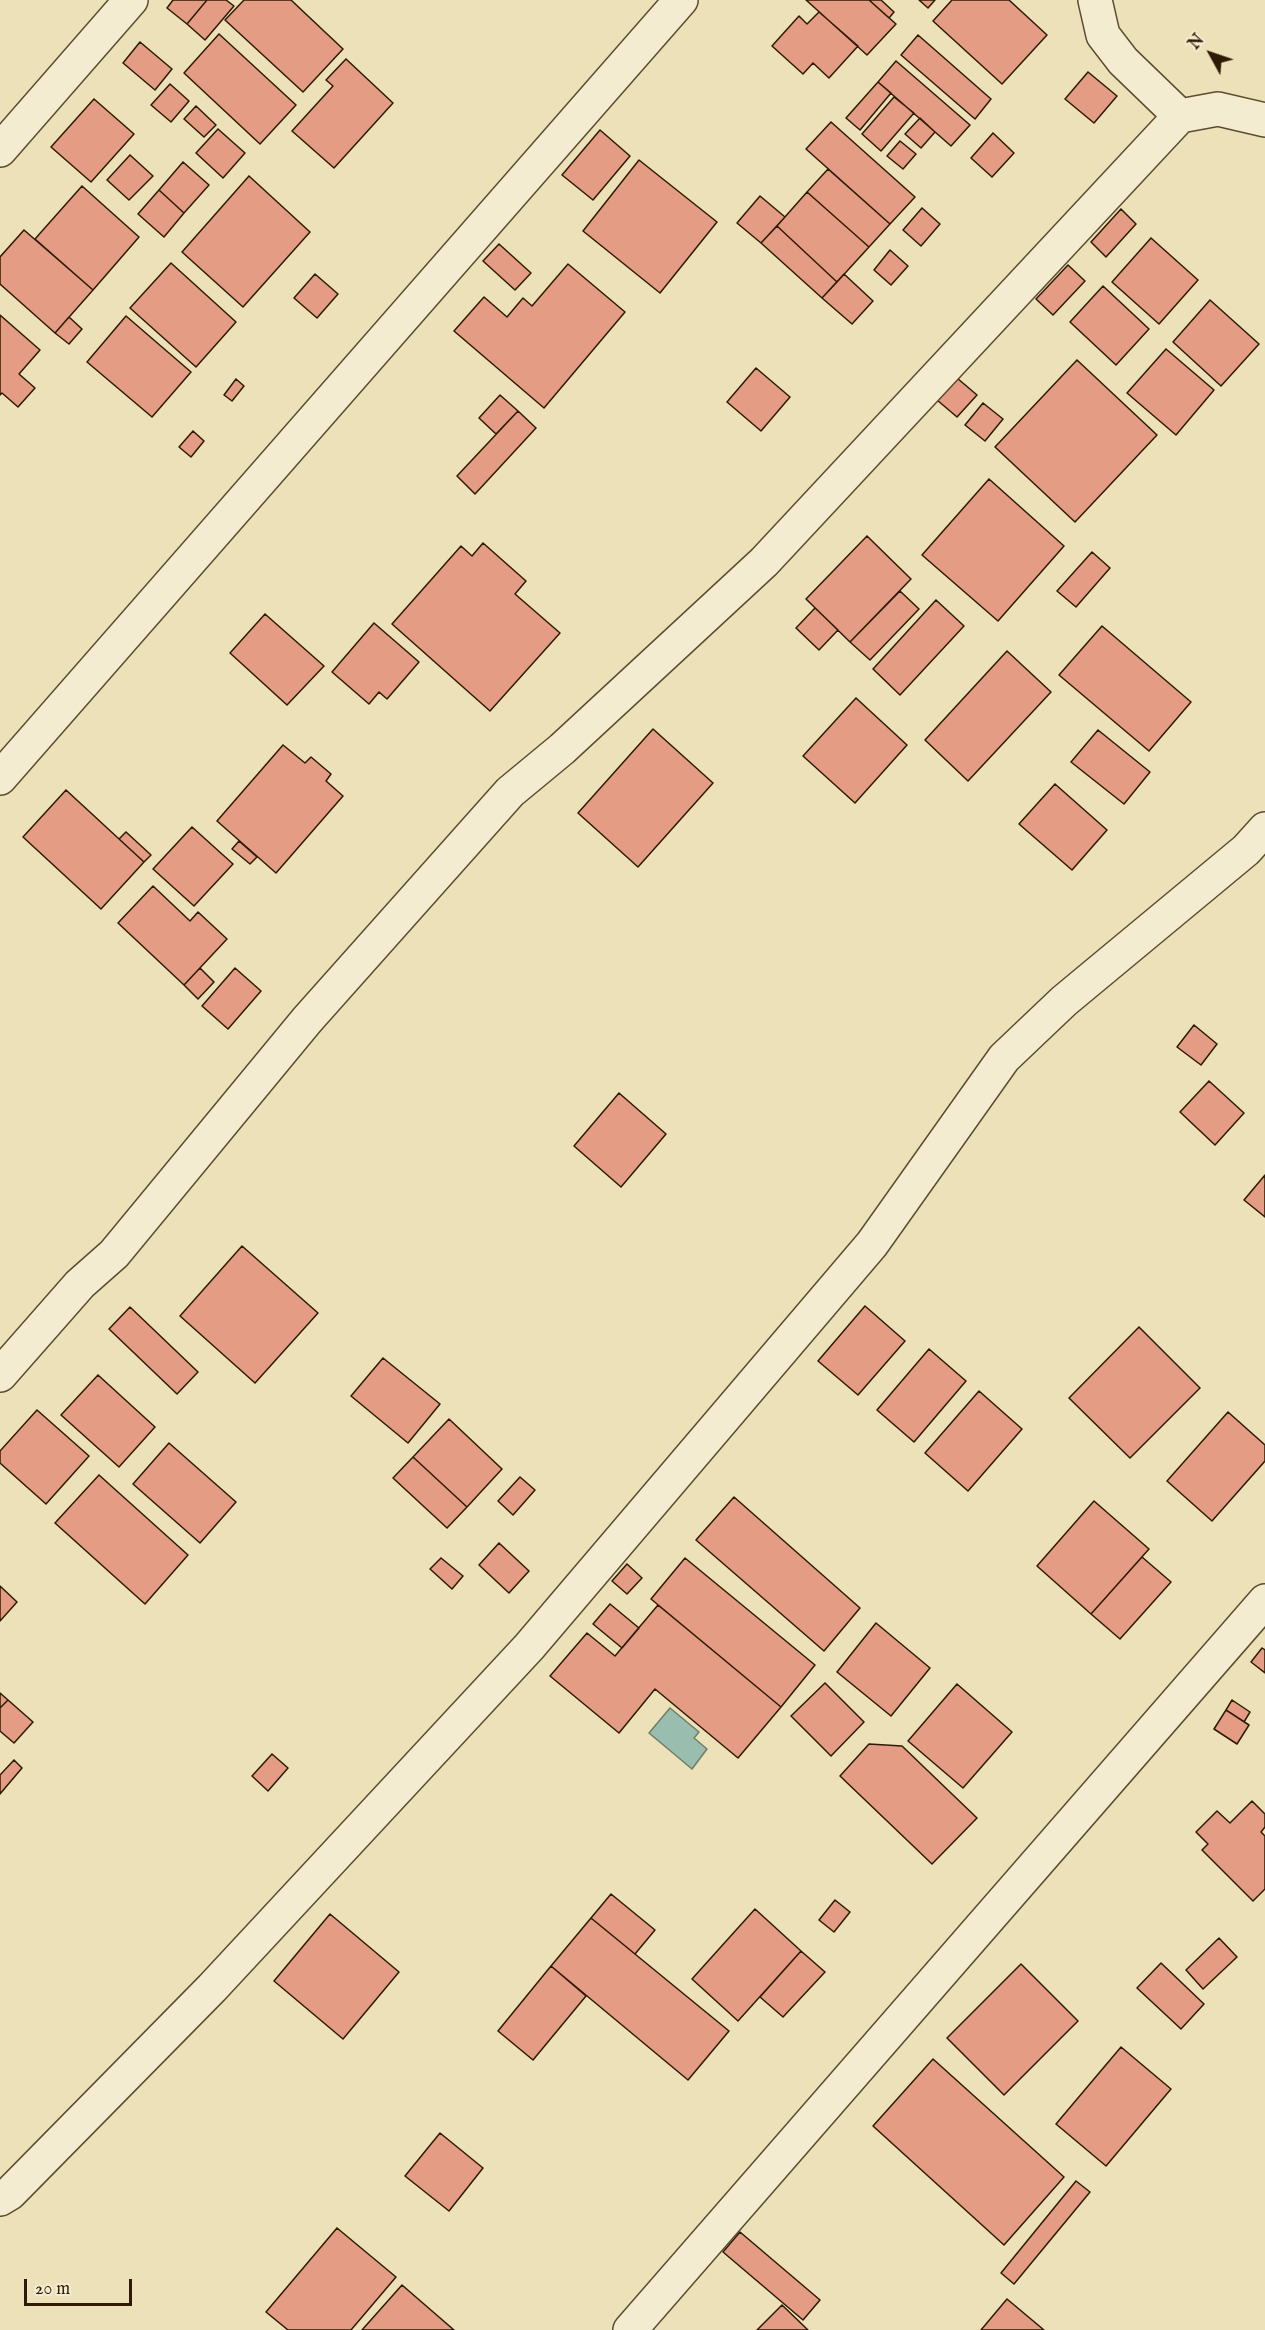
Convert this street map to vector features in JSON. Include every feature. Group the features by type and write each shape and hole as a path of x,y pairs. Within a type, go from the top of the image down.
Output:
{"street":[{"path":"0,150 131,0"},
{"path":"0,778 681,0"},
{"path":"1095,0 1103,35 1123,61 1180,116"},
{"path":"0,1375 80,1284 114,1254 307,1020 510,792 562,749 764,561 1180,116 1218,109 1265,120"},
{"path":"0,2199 10,2193 212,1988 529,1647 872,1244 1004,1058 1064,1001 1246,850 1265,829"},
{"path":"630,2330 1265,1601"}],"shaded area":[{"path":"670,1708 699,1732 694,1738 707,1749 692,1769 649,1733"}],"building":[{"path":"173,0 207,0 187,24 167,8"},
{"path":"207,0 226,0 234,6 205,40 187,24"},
{"path":"244,0 291,0 343,49 303,92 225,20"},
{"path":"806,0 869,0 896,24 867,55"},
{"path":"869,0 881,0 894,12 889,18"},
{"path":"919,0 935,0 928,8"},
{"path":"952,0 1009,0 1047,35 1002,84 933,21"},
{"path":"819,12 858,46 829,78 813,63 803,74 772,46 799,16 807,24"},
{"path":"219,34 296,105 260,144 184,73"},
{"path":"918,35 991,99 975,119 901,55"},
{"path":"140,42 172,69 155,90 123,63"},
{"path":"346,59 393,103 334,168 292,131 333,86 326,80"},
{"path":"896,61 970,125 951,146 878,82"},
{"path":"1088,72 1117,96 1094,123 1065,99"},
{"path":"878,82 891,93 860,130 846,118"},
{"path":"170,84 189,101 171,122 151,105"},
{"path":"894,97 914,113 881,151 862,134"},
{"path":"94,99 134,134 91,182 51,147"},
{"path":"196,106 216,125 204,137 184,119"},
{"path":"920,118 935,132 921,148 905,134"},
{"path":"831,122 915,197 890,224 806,149"},
{"path":"218,129 245,153 223,178 196,153"},
{"path":"600,130 630,156 593,200 562,175"},
{"path":"993,133 1014,153 992,177 971,158"},
{"path":"900,141 916,154 903,169 887,156"},
{"path":"130,155 153,176 129,200 107,180"},
{"path":"639,160 717,222 660,293 583,231"},
{"path":"183,162 209,185 184,213 159,190"},
{"path":"828,169 890,224 869,247 807,192"},
{"path":"249,176 310,232 243,307 182,252"},
{"path":"82,186 139,237 93,290 35,239"},
{"path":"159,190 184,213 164,237 138,214"},
{"path":"807,192 869,247 837,282 777,226"},
{"path":"760,196 785,217 761,243 737,223"},
{"path":"922,208 940,224 921,246 903,230"},
{"path":"1121,209 1136,224 1106,257 1091,242"},
{"path":"777,226 837,282 822,298 761,243"},
{"path":"24,230 93,290 55,333 0,284 0,257"},
{"path":"1151,238 1198,280 1159,324 1112,282"},
{"path":"499,244 531,273 515,290 483,261"},
{"path":"890,250 908,266 891,285 874,270"},
{"path":"171,263 236,322 196,367 130,308"},
{"path":"568,264 625,312 544,408 454,331 484,297 507,317 523,298 532,306"},
{"path":"1068,265 1085,281 1053,315 1036,299"},
{"path":"315,274 338,294 317,318 294,298"},
{"path":"844,274 873,301 852,324 822,298"},
{"path":"1103,286 1149,329 1116,365 1070,322"},
{"path":"1210,300 1259,344 1221,386 1173,342"},
{"path":"0,315 40,350 19,374 35,388 18,407 2,393 0,395"},
{"path":"126,316 191,372 152,417 87,362"},
{"path":"69,317 82,329 69,344 55,333"},
{"path":"1166,349 1214,390 1176,435 1127,393"},
{"path":"1077,360 1157,435 1075,522 995,447"},
{"path":"756,368 790,397 761,431 727,402"},
{"path":"957,378 977,395 957,417 937,400"},
{"path":"236,379 244,386 232,401 224,395"},
{"path":"500,395 518,411 496,434 479,418"},
{"path":"983,403 1003,419 985,441 965,425"},
{"path":"518,411 536,428 475,494 457,476"},
{"path":"193,431 204,441 191,457 179,447"},
{"path":"989,479 1064,546 998,621 922,555"},
{"path":"867,536 911,579 850,642 806,599"},
{"path":"483,543 526,581 515,594 560,633 490,711 392,624 461,546 472,556"},
{"path":"1092,552 1110,568 1076,607 1057,591"},
{"path":"900,591 919,609 870,660 850,642"},
{"path":"936,600 964,626 900,695 873,669"},
{"path":"815,608 838,630 819,650 796,628"},
{"path":"265,614 324,666 287,705 230,653"},
{"path":"374,623 419,662 387,699 379,692 369,704 332,672"},
{"path":"1102,626 1191,702 1149,751 1059,675"},
{"path":"1007,651 1051,692 968,781 925,740"},
{"path":"856,698 907,745 855,803 803,756"},
{"path":"653,729 713,783 638,867 578,813"},
{"path":"1098,730 1150,772 1124,804 1071,762"},
{"path":"283,745 305,763 311,757 331,774 326,781 343,796 276,873 217,821"},
{"path":"1055,784 1107,830 1072,870 1019,824"},
{"path":"66,790 144,862 101,909 23,837"},
{"path":"192,827 233,864 194,906 153,869"},
{"path":"126,832 151,855 144,862 119,839"},
{"path":"239,841 257,857 250,864 232,849"},
{"path":"153,886 190,921 198,912 227,939 184,985 118,923"},
{"path":"200,968 214,982 198,999 184,985"},
{"path":"235,968 261,991 228,1029 202,1006"},
{"path":"1194,1025 1217,1044 1201,1065 1177,1047"},
{"path":"1209,1081 1244,1113 1215,1145 1180,1112"},
{"path":"619,1093 666,1134 621,1187 574,1146"},
{"path":"1265,1175 1265,1217 1244,1200"},
{"path":"242,1246 318,1313 255,1383 180,1316"},
{"path":"865,1306 905,1341 858,1395 818,1361"},
{"path":"130,1307 198,1372 177,1394 109,1329"},
{"path":"1139,1327 1200,1388 1130,1458 1069,1398"},
{"path":"929,1349 966,1381 914,1442 877,1410"},
{"path":"383,1358 440,1404 408,1443 351,1396"},
{"path":"98,1375 155,1427 119,1467 61,1415"},
{"path":"979,1391 1022,1429 968,1491 925,1453"},
{"path":"37,1410 89,1456 46,1504 0,1463 0,1451"},
{"path":"1228,1412 1265,1445 1265,1461 1212,1521 1167,1481"},
{"path":"449,1419 502,1469 467,1507 413,1457"},
{"path":"169,1443 236,1502 200,1543 133,1484"},
{"path":"413,1457 467,1507 447,1528 393,1478"},
{"path":"99,1475 188,1555 145,1604 55,1523"},
{"path":"520,1477 535,1490 513,1515 498,1501"},
{"path":"734,1497 860,1608 824,1651 696,1540"},
{"path":"1094,1501 1149,1549 1091,1614 1037,1566"},
{"path":"499,1543 529,1571 509,1593 479,1565"},
{"path":"1142,1557 1171,1582 1120,1639 1091,1614"},
{"path":"441,1558 463,1576 452,1589 430,1569"},
{"path":"685,1558 815,1665 781,1707 651,1599"},
{"path":"627,1564 642,1578 627,1594 612,1581"},
{"path":"0,1586 17,1602 0,1621"},
{"path":"610,1604 639,1628 622,1648 593,1624"},
{"path":"658,1605 781,1707 738,1758 655,1689 619,1733 550,1676 587,1633 615,1656"},
{"path":"876,1623 930,1668 891,1716 837,1672"},
{"path":"1262,1648 1265,1650 1265,1673 1251,1662"},
{"path":"825,1683 864,1722 831,1756 791,1716"},
{"path":"957,1684 1012,1732 963,1788 908,1741"},
{"path":"0,1693 8,1700 0,1708"},
{"path":"8,1700 33,1722 14,1743 0,1731 0,1708"},
{"path":"1232,1700 1250,1712 1244,1722 1226,1710"},
{"path":"1226,1710 1249,1725 1237,1744 1214,1729"},
{"path":"869,1744 902,1746 977,1818 932,1864 840,1776"},
{"path":"272,1754 288,1768 268,1791 252,1776"},
{"path":"14,1760 22,1768 0,1794 0,1775"},
{"path":"1252,1801 1265,1814 1265,1827 1261,1832 1265,1836 1265,1889 1253,1901 1202,1850 1208,1844 1196,1832 1217,1811 1230,1823"},
{"path":"611,1894 655,1930 635,1954 591,1918"},
{"path":"835,1900 850,1912 834,1932 819,1920"},
{"path":"755,1909 801,1951 738,2021 692,1979"},
{"path":"330,1914 399,1972 343,2039 274,1981"},
{"path":"591,1918 729,2031 688,2080 551,1966"},
{"path":"1219,1938 1237,1957 1203,1989 1186,1970"},
{"path":"801,1951 825,1972 783,2017 760,1997"},
{"path":"1161,1963 1204,2004 1181,2029 1137,1988"},
{"path":"1021,1964 1078,2021 1004,2095 947,2038"},
{"path":"551,1966 586,1996 533,2060 498,2031"},
{"path":"1121,2047 1171,2089 1106,2166 1056,2124"},
{"path":"933,2059 1064,2177 1004,2245 873,2126"},
{"path":"440,2133 483,2168 449,2211 405,2176"},
{"path":"1076,2181 1090,2192 1014,2284 1001,2273"},
{"path":"337,2228 396,2277 351,2330 288,2330 266,2312"},
{"path":"740,2232 820,2300 803,2320 723,2252"},
{"path":"402,2285 454,2330 362,2330"},
{"path":"1007,2299 1044,2330 981,2330"},
{"path":"782,2305 808,2330 757,2330"}]}
